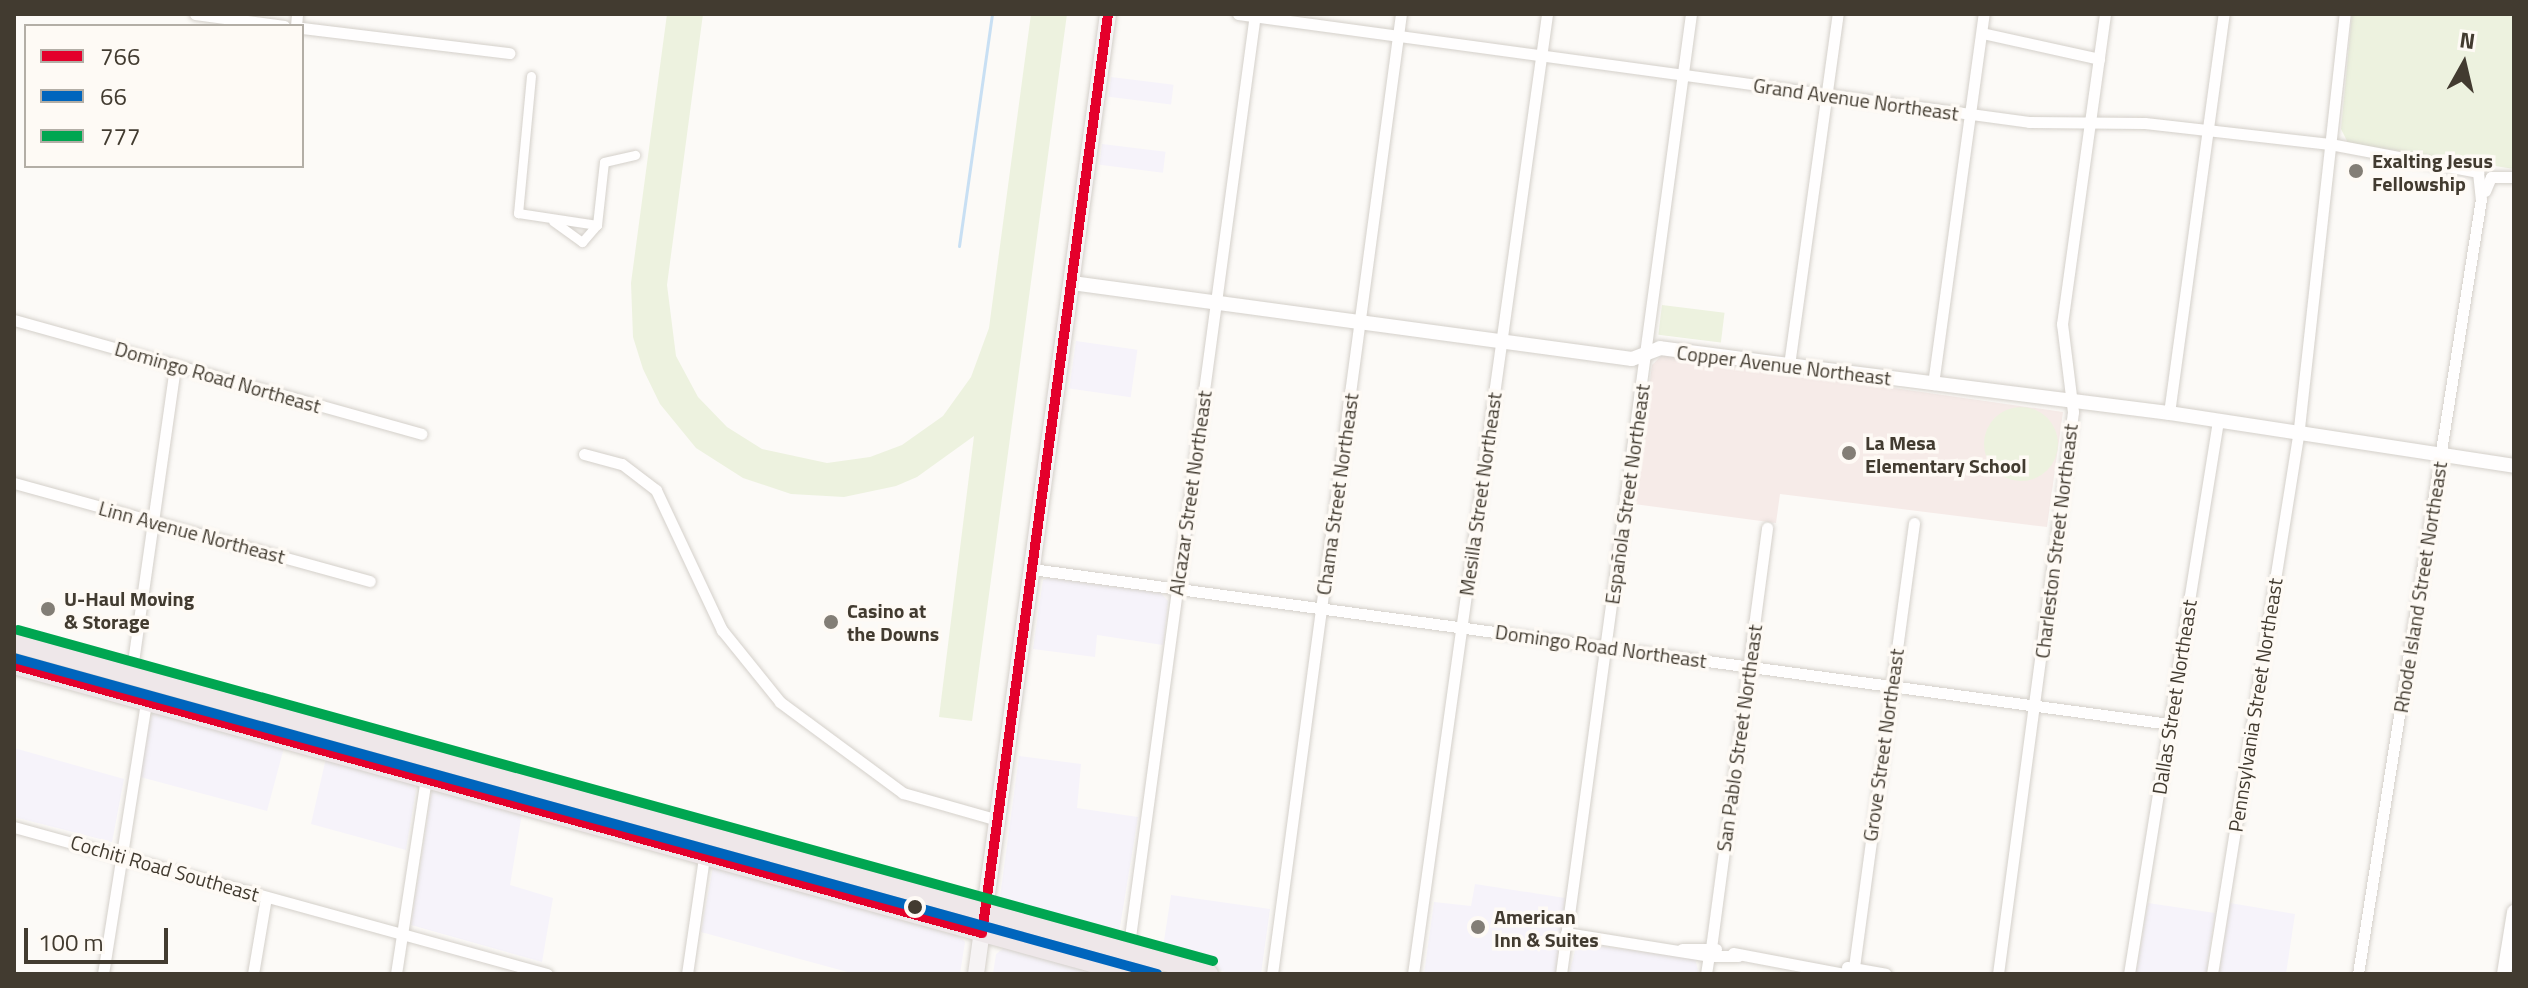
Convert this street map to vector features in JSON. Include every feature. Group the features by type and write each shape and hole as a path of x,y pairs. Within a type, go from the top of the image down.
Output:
{"main road":[{"path":"976,974 1108,14"},
{"path":"14,643 1209,974"},
{"path":"14,665 1122,973"}],"street":[{"path":"195,14 269,24"},
{"name":"Grand Avenue Northeast","path":"1238,14 1969,114 2209,130 2330,144 2475,170"},
{"name":"Chama Street Northeast","path":"1272,974 1401,14"},
{"name":"Mesilla Street Northeast","path":"1413,974 1547,14"},
{"name":"Española Street Northeast","path":"1561,974 1691,14"},
{"path":"1789,365 1838,14"},
{"path":"1933,384 1984,14"},
{"name":"Charleston Street Northeast","path":"1998,974 2074,403 2066,377 2062,324 2105,14"},
{"path":"2169,413 2224,14"},
{"name":"Pennsylvania Street Northeast","path":"2212,974 2298,432 2345,14"},
{"name":"Alcazar Street Northeast","path":"1122,973 1128,952 1255,15"},
{"path":"304,28 509,53"},
{"path":"1982,33 2099,59"},
{"path":"531,76 518,213 597,225"},
{"path":"546,218 582,242 597,225 604,162 635,155"},
{"name":"Rhode Island Street Northeast","path":"2358,974 2481,199 2481,177 2475,170"},
{"name":"Rhode Island Street Northeast","path":"2481,199 2491,177 2514,177"},
{"name":"Copper Avenue Northeast","path":"1072,283 1632,359 1660,348 2169,413 2514,466"},
{"name":"Domingo Road Northeast","path":"14,320 421,434"},
{"path":"131,676 175,365"},
{"name":"Dallas Street Northeast","path":"2129,974 2218,421"},
{"path":"584,454 622,464 656,490 722,630 780,702 903,793 998,820"},
{"name":"Linn Avenue Northeast","path":"14,483 370,581"},
{"name":"Grove Street Northeast","path":"1849,971 1914,523"},
{"name":"San Pablo Street Northeast","path":"1706,974 1767,528"},
{"name":"Domingo Road Northeast","path":"1032,569 2170,724"},
{"path":"103,974 146,701"},
{"path":"396,974 426,779"},
{"name":"Cochiti Road Southeast","path":"14,827 547,974"},
{"path":"687,974 704,857"},
{"path":"253,974 266,897"},
{"path":"2504,974 2514,912"},
{"path":"1566,933 1885,974"}],"shaded area":[{"path":"1111,77 1174,85 1171,105 1109,97"},
{"path":"1102,144 1166,152 1163,173 1099,165"},
{"path":"1076,341 1137,350 1131,397 1069,389"},
{"name":"La Mesa Elementary School","path":"1662,355 2063,412 2047,527 1780,494 1776,523 1634,504 1652,365"},
{"path":"1048,578 1161,593 1168,601 1163,645 1097,635 1095,657 1033,649 1043,580"},
{"path":"153,711 284,746 267,811 136,776"},
{"path":"14,748 124,779 112,842 14,817"},
{"path":"1019,756 1081,764 1077,808 1138,817 1118,939 1003,910 999,904"},
{"path":"326,758 412,782 416,790 406,850 311,824"},
{"path":"432,790 522,813 510,885 553,898 542,962 411,925"},
{"path":"713,867 961,937 965,942 960,974 855,974 701,932"},
{"path":"1475,884 1565,898 1555,974 1424,974 1434,902 1471,906"},
{"path":"1171,895 1270,909 1261,974 1232,974 1162,954"},
{"path":"2148,903 2215,913 2206,974 2136,974"},
{"path":"2230,903 2295,914 2286,974 2219,974"},
{"path":"1577,943 1695,959 1699,974 1569,974"},
{"path":"1005,947 1102,974 993,974 996,954"}],"green space":[{"path":"667,14 703,14 667,285 676,356 698,397 727,427 762,449 827,463 870,457 902,445 943,416 971,377 989,328 1031,14 1067,14 972,721 939,717 974,436 917,477 896,486 844,497 791,494 743,478 696,448 660,404 643,369 633,337 631,283"},
{"path":"2352,14 2514,14 2514,169 2348,143 2341,129"},
{"path":"1662,305 1725,313 1721,342 1658,335"},
{"path":"2021,407 2035,410 2047,418 2055,430 2058,444 2055,458 2047,470 2035,478 2021,481 2007,478 1995,470 1987,458 1984,444 1987,430 1995,418 2007,410"}],"waterway":[{"path":"959,246 992,14"}],"transit line":[{"name":"766","path":"14,665 982,933 1108,14"},
{"name":"777","path":"18,630 1213,961"},
{"name":"66","path":"14,658 1157,974"}],"place":[{"name":"Exalting Jesus Fellowship","path":"2356,171"},
{"name":"La Mesa Elementary School","path":"1849,453"},
{"name":"U-Haul Moving & Storage","path":"48,609"},
{"name":"Casino at the Downs","path":"831,622"},
{"name":"American Inn & Suites","path":"1478,927"}]}
